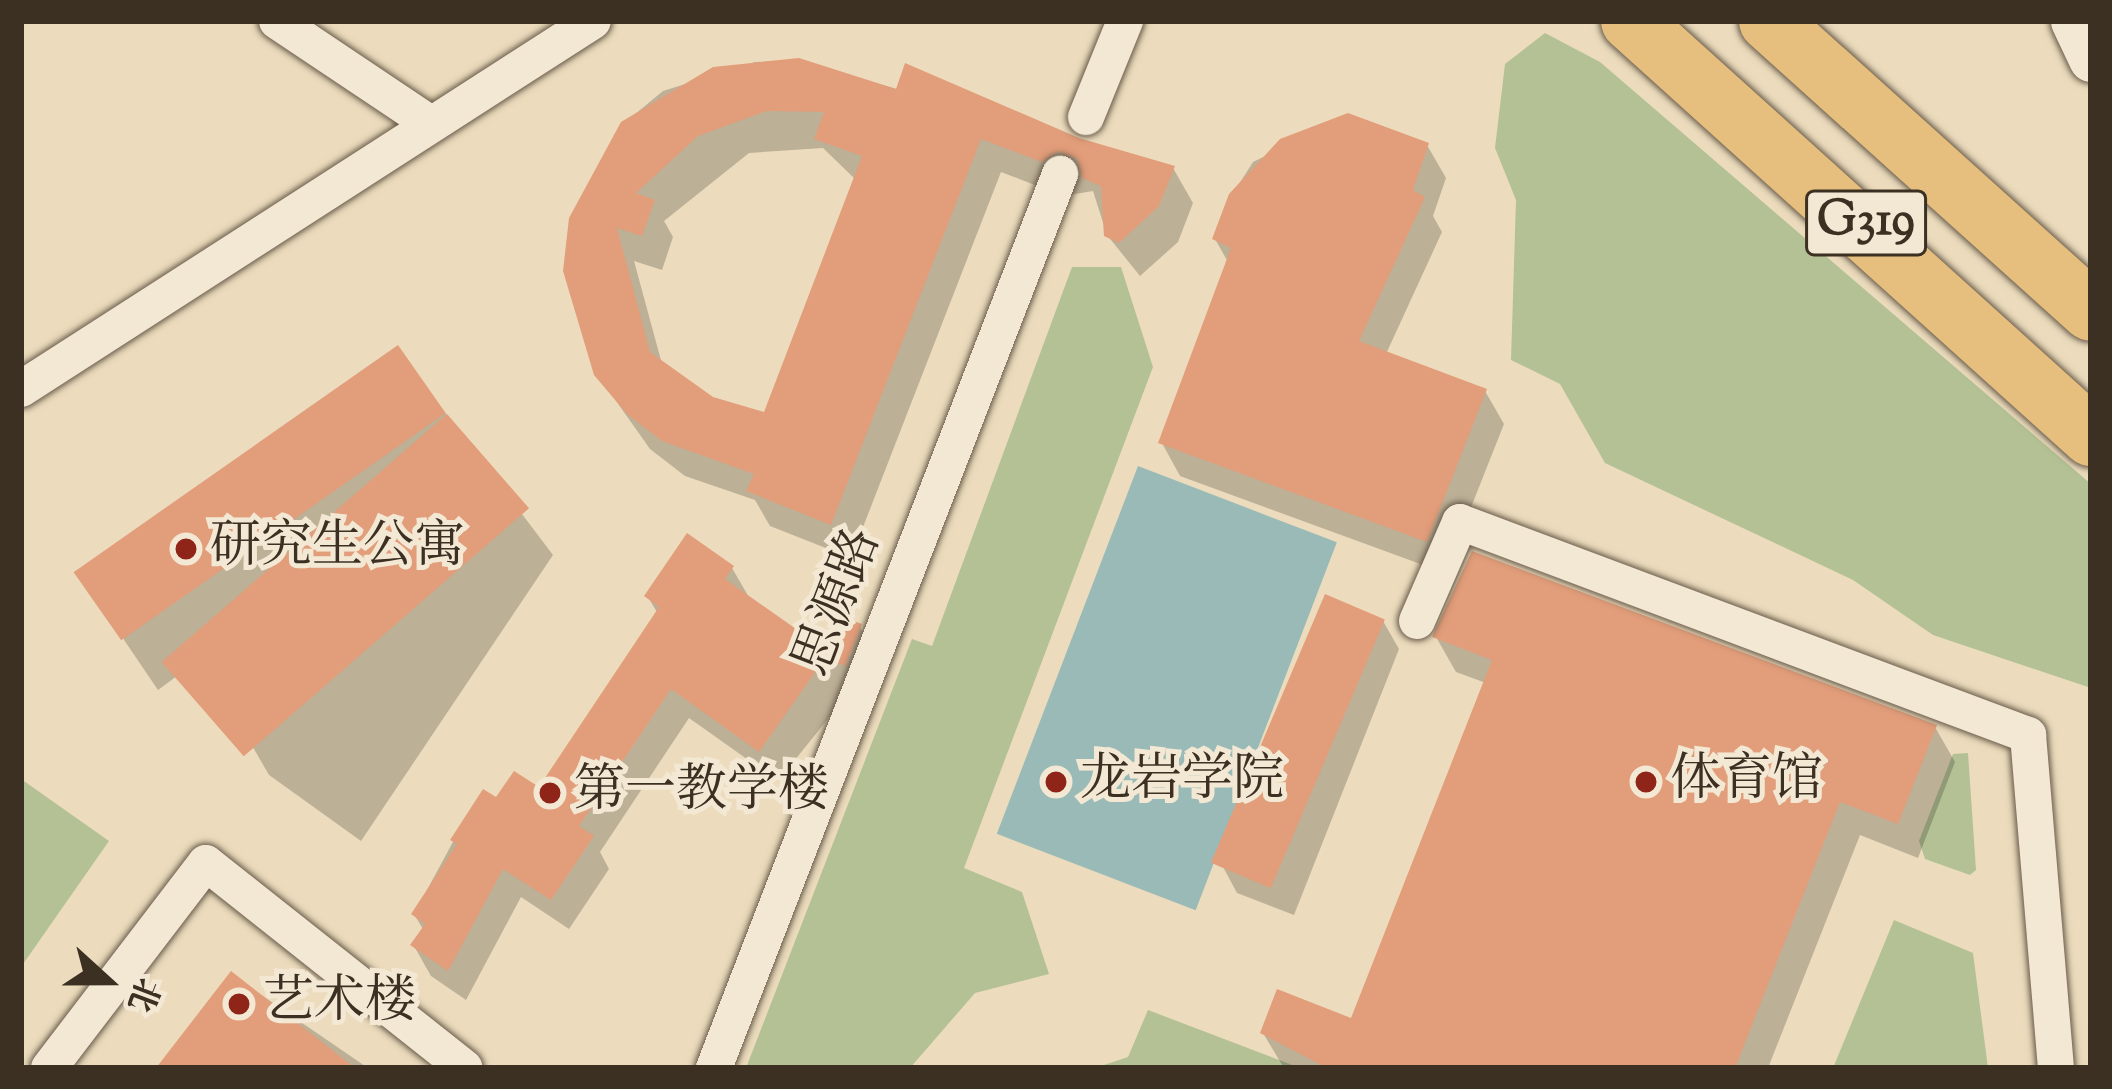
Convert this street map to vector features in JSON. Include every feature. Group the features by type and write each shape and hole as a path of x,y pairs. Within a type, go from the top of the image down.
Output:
{"highway":[{"name":"G319","path":"1631,21 2091,436"},
{"name":"G319","path":"1769,21 2091,311"}],"street":[{"path":"277,21 431,124"},
{"path":"21,388 593,21"},
{"path":"1086,116 1125,21"},
{"path":"2073,21 2091,59"},
{"name":"思源路","path":"714,1068 1060,174"},
{"path":"1417,621 1460,521 2028,735 2056,1068"},
{"path":"49,1068 206,863 465,1068"}],"green space":[{"path":"1545,33 1600,62 2091,484 2091,688 1933,635 1853,580 1605,463 1560,384 1511,360 1516,200 1495,148 1505,64"},
{"path":"1072,267 1121,267 1153,367 964,868 1022,892 1049,974 975,993 910,1068 746,1068 912,639 932,646"},
{"path":"1968,753 1976,870 1970,875 1925,859 1919,841 1953,754"},
{"path":"21,779 109,841 21,967"},
{"path":"1894,920 1973,953 1988,1068 1833,1068"},
{"path":"1148,1010 1300,1068 1095,1068 1128,1057"}],"water":[{"path":"1138,466 1337,542 1196,910 997,834"}],"building":[{"path":"799,58 896,89 905,63 1079,138 1175,166 1159,206 1119,243 1104,236 1101,186 1082,178 1077,159 1058,152 1042,162 981,139 831,525 746,491 754,474 662,441 627,414 594,375 563,271 569,218 621,122 713,67","holes":["767,111 824,112 814,139 862,156 764,412 713,397 650,352 617,228 642,236 655,200 636,193 698,136"]},
{"path":"1348,113 1429,143 1413,190 1425,197 1359,341 1487,389 1427,542 1158,443 1231,248 1212,239 1229,194 1280,139"},
{"path":"398,345 446,413 121,640 74,572"},
{"path":"447,414 529,508 244,756 162,662"},
{"path":"687,533 734,566 725,579 826,650 839,616 862,624 845,666 825,658 759,752 671,689 579,826 594,836 551,900 503,869 448,971 410,945 425,924 411,914 457,844 450,840 483,789 496,797 514,771 539,787 659,607 644,596"},
{"name":"体育馆","path":"1472,551 1937,725 1898,824 1840,802 1735,1068 1327,1068 1260,1033 1277,989 1351,1018 1492,660 1432,637"},
{"path":"1325,594 1385,619 1271,888 1211,863"},
{"name":"艺术楼","path":"231,971 355,1068 156,1068"}],"place":[{"name":"研究生公寓","path":"186,549"},
{"name":"龙岩学院","path":"1056,782"},
{"name":"体育馆","path":"1646,782"},
{"name":"第一教学楼","path":"550,793"},
{"name":"艺术楼","path":"239,1004"}]}
